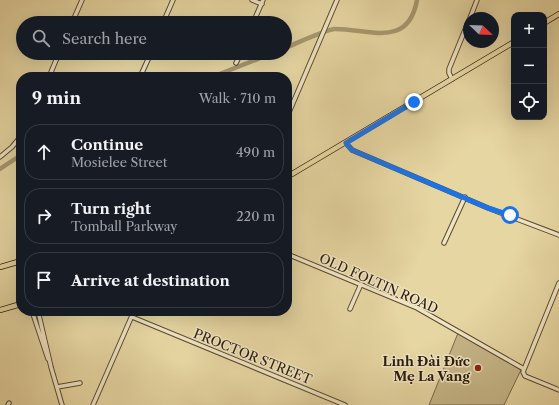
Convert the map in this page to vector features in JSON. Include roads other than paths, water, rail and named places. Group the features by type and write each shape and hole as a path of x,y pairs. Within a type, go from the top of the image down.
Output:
{"main road":[{"path":"547,21 559,14"},
{"path":"292,174 511,44"},
{"path":"0,267 16,262"},
{"path":"0,310 16,305"}],"street":[{"path":"75,16 82,0"},
{"path":"166,16 173,0"},
{"path":"252,0 262,2 256,16"},
{"path":"292,105 337,0"},
{"path":"472,12 478,0"},
{"path":"452,79 448,72 463,34"},
{"path":"51,72 56,60"},
{"path":"142,72 148,60"},
{"path":"0,157 16,142"},
{"path":"346,143 352,150 465,198 559,235"},
{"path":"444,243 465,198"},
{"name":"OLD FOLTIN ROAD","path":"292,256 417,308 524,369 523,372 525,376 559,390"},
{"path":"524,369 559,283"},
{"path":"350,309 361,284"},
{"path":"34,316 62,405"},
{"path":"39,316 45,335 51,367"},
{"path":"94,405 132,317"},
{"name":"PROCTOR STREET","path":"132,317 345,405"},
{"path":"40,337 45,335"},
{"path":"57,387 80,383"}],"waterway":[{"path":"292,45 317,34 334,29 372,33 395,31 405,25 412,16 417,0"},
{"path":"225,72 255,60"},
{"path":"0,169 16,158"}],"place":[{"name":"Linh Đài Đức Mẹ La Vang","path":"478,368"}]}
